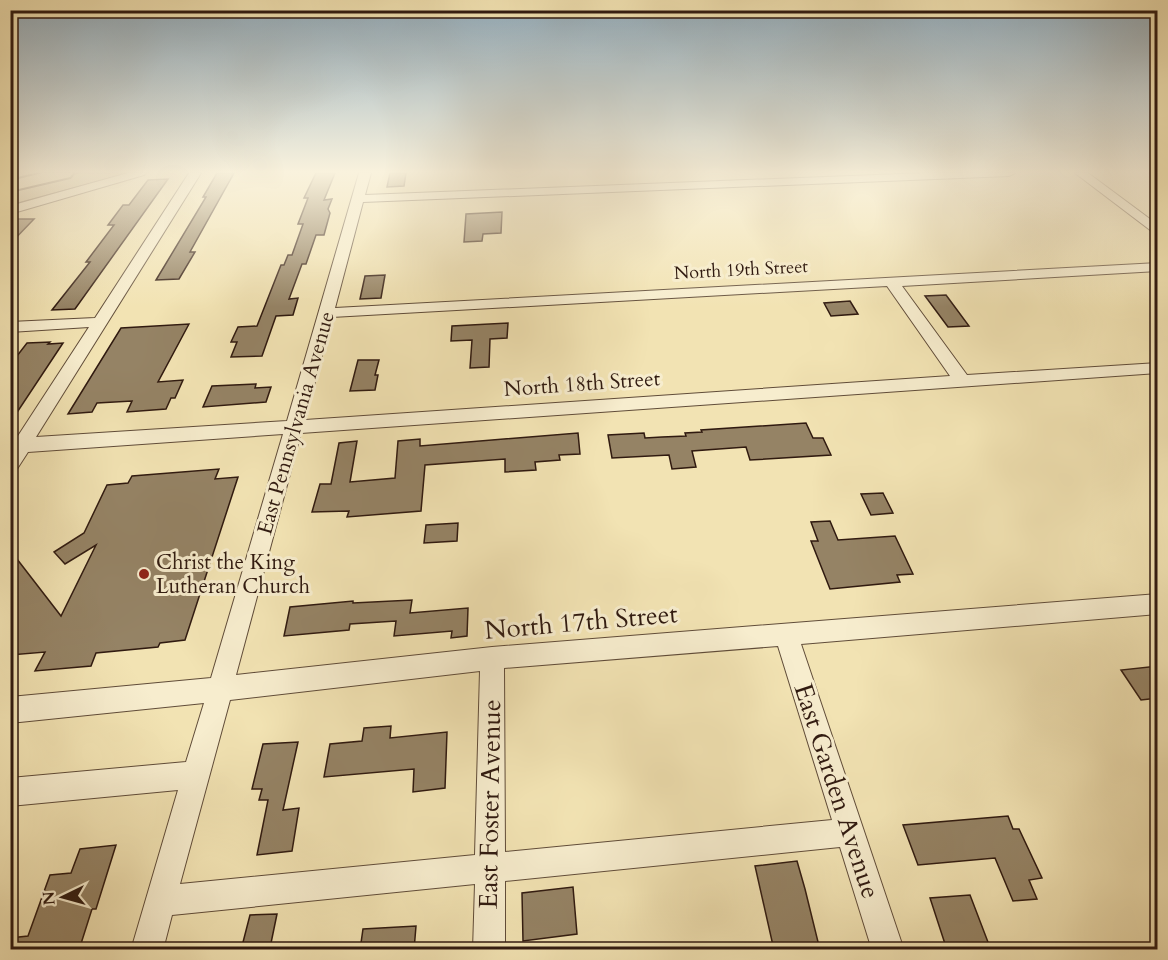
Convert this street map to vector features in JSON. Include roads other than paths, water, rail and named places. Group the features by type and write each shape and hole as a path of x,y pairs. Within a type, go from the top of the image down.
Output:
{"street":[{"path":"10,464 16,446 100,322 166,218"},
{"name":"East Pennsylvania Avenue","path":"147,950 296,427 353,218"},
{"path":"1140,218 1158,232"},
{"name":"North 19th Street","path":"327,313 1158,267"},
{"path":"891,281 962,380"},
{"path":"10,327 100,322"},
{"name":"North 18th Street","path":"16,446 962,380 1158,369"},
{"name":"North 17th Street","path":"10,710 492,658 1158,604"},
{"name":"East Garden Avenue","path":"786,634 888,950"},
{"name":"East Foster Avenue","path":"489,950 492,658"},
{"path":"10,792 197,775"},
{"path":"161,901 851,832"}],"place":[{"name":"Christ the King Lutheran Church","path":"144,574"}]}
